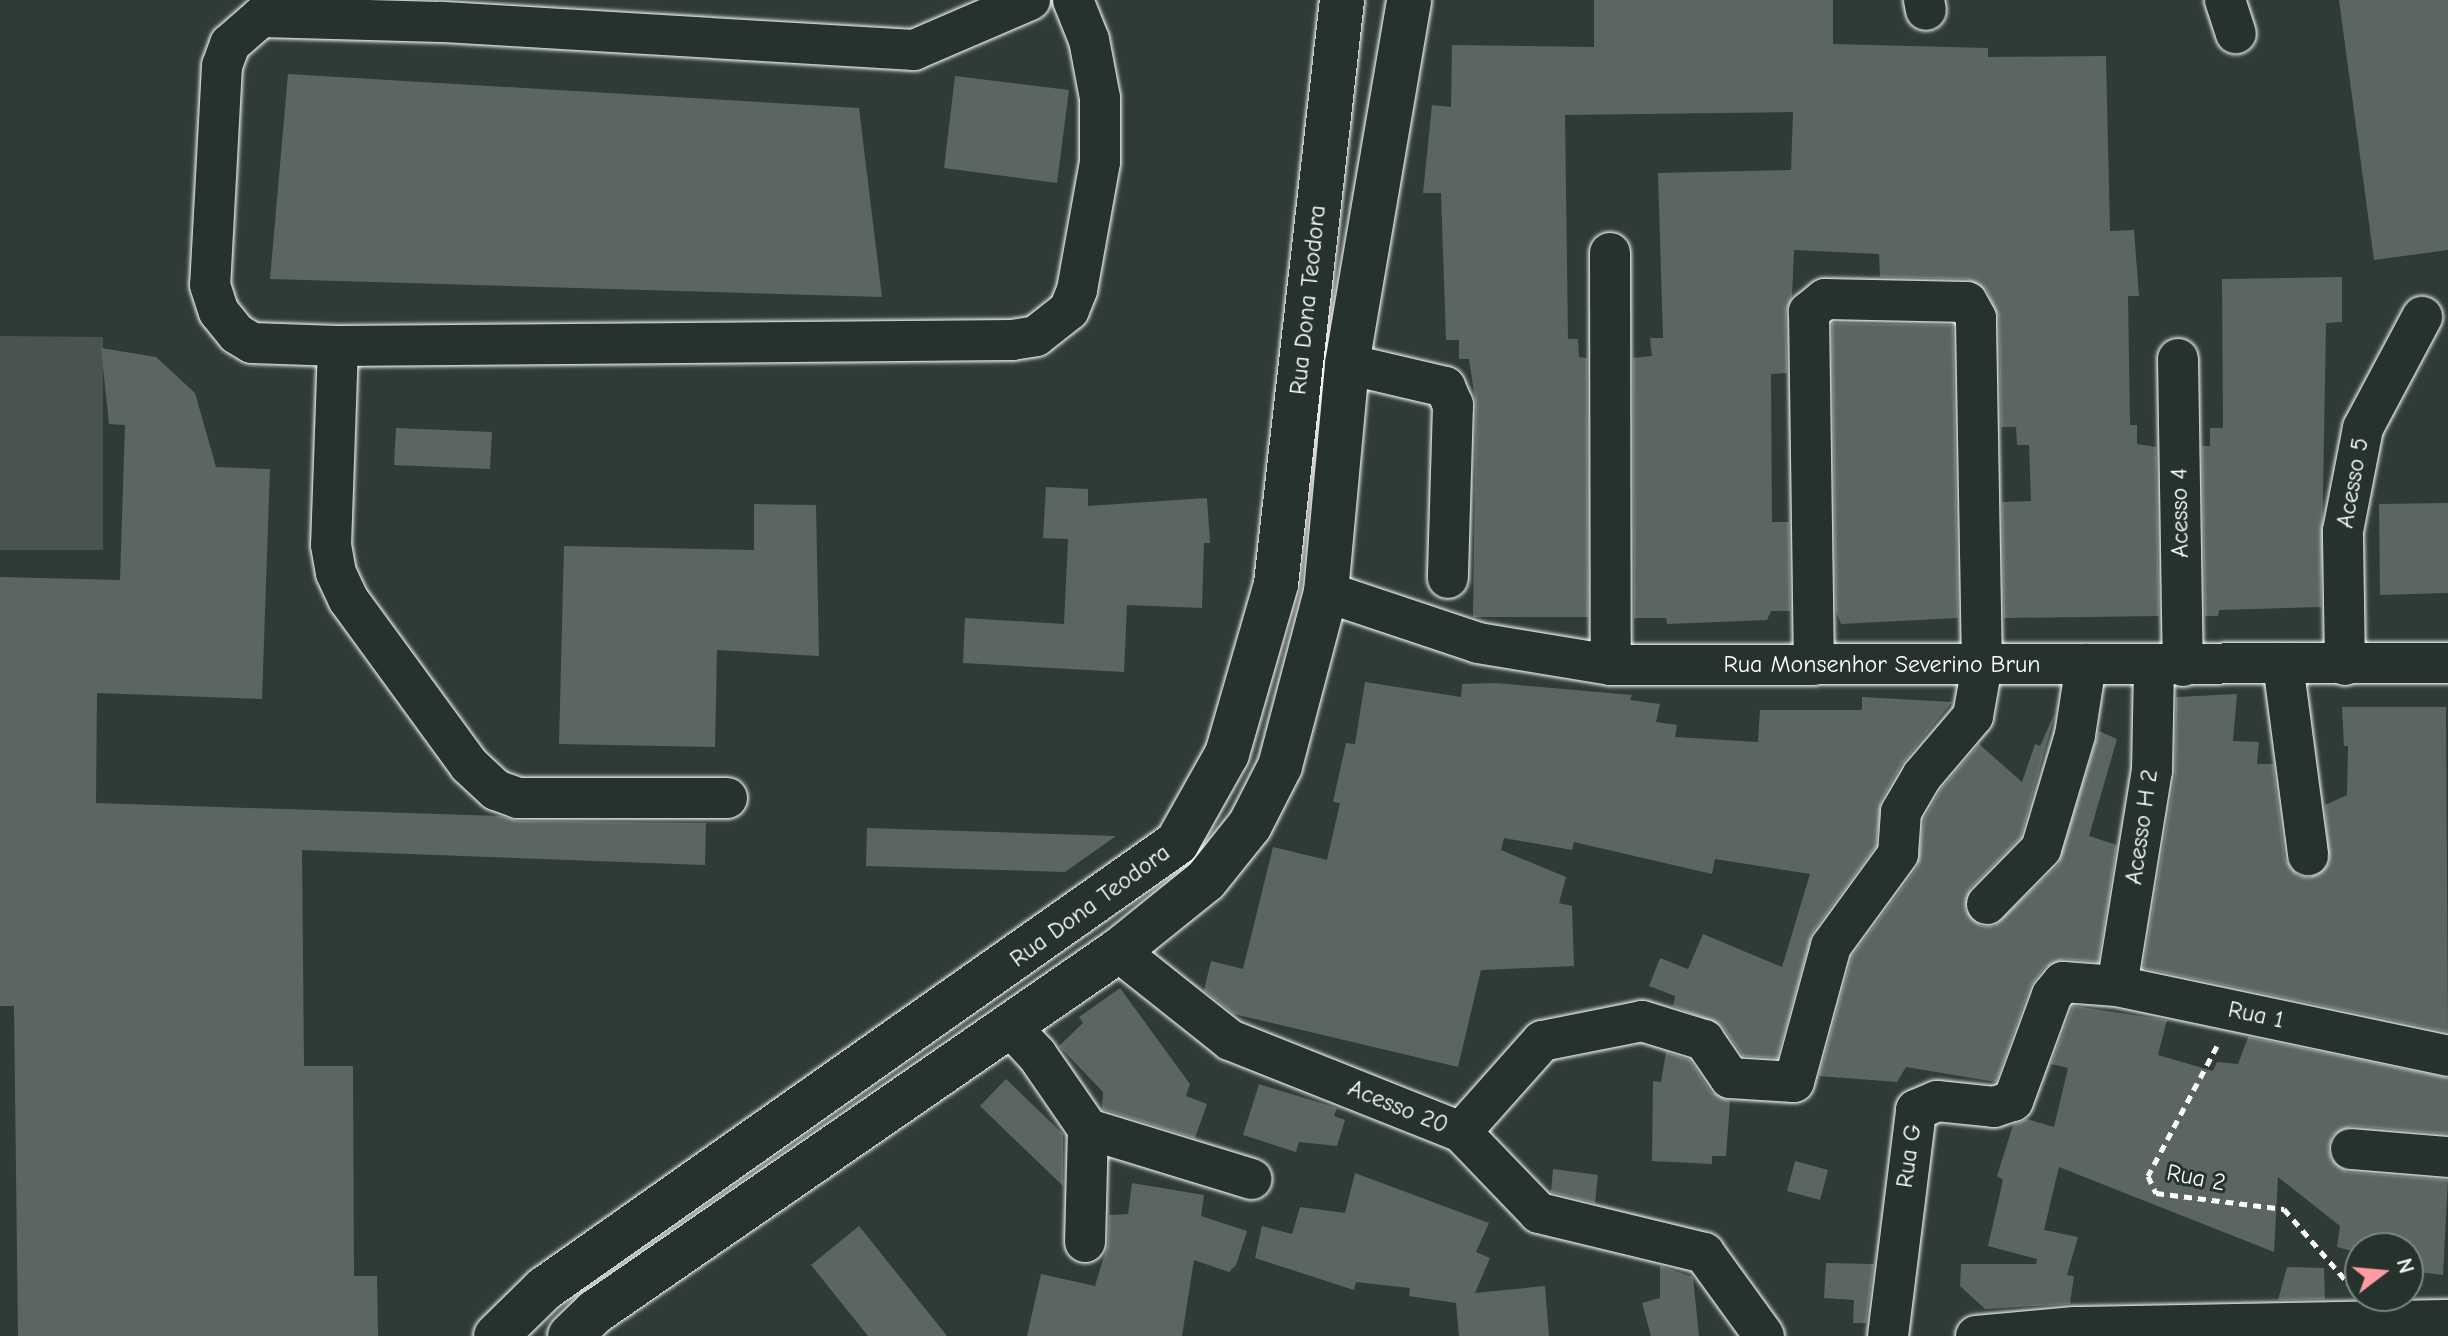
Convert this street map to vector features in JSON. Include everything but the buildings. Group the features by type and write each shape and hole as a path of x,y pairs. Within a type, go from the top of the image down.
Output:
{"main road":[{"name":"Rua Dona Teodora","path":"496,1336 544,1289 1177,843 1227,754 1276,584 1342,0"},
{"name":"Rua Dona Teodora","path":"570,1336 595,1312 1118,951 1206,880 1250,825 1280,766 1326,592 1347,364 1409,0"}],"street":[{"path":"1030,0 914,50 437,11 261,17 230,44 222,66 210,285 219,312 237,334 252,343 338,346 1012,340 1036,336 1069,310 1077,290 1100,162 1100,98 1089,40 1073,0"},
{"path":"1610,253 1611,665"},
{"path":"1814,665 1809,312 1825,299 1960,299 1972,306 1976,318 1982,666"},
{"name":"Acesso 5","path":"2345,665 2343,531 2363,428 2422,317"},
{"path":"338,346 331,545 336,573 348,599 469,765 496,790 518,798 727,798"},
{"name":"Acesso 4","path":"2169,666 2178,359"},
{"path":"1347,364 1445,387 1453,405 1448,578"},
{"name":"Rua Monsenhor Severino Brun","path":"1326,592 1478,643 1611,665 2448,663"},
{"path":"1987,904 2041,849 2075,735 2086,664"},
{"path":"2283,664 2308,855"},
{"name":"Acesso 20","path":"1118,951 1230,1040 1461,1132 1542,1041 1642,1021 1704,1040 1730,1078 1794,1082 1831,946 1898,854 1901,812 1922,776 1973,716 1982,666"},
{"name":"Acesso H 2","path":"2117,986 2169,666"},
{"name":"Rua 1","path":"2063,982 2117,986 2448,1056"},
{"name":"Rua G","path":"1888,1336 1916,1110 1937,1101 1994,1107 2013,1101 2052,995 2063,982"},
{"path":"1009,1025 1037,1055 1088,1129 1085,1242"},
{"path":"1088,1129 1252,1179"},
{"path":"1461,1132 1539,1213 1704,1253 1764,1336"},
{"path":"2351,1149 2448,1157"},
{"path":"1980,1336 2232,1330 2381,1321 2445,1325"}],"path":[{"name":"Rua 2","path":"2236,1011 2148,1176 2156,1193 2284,1209 2381,1321"}],"shaded area":[{"path":"0,336 103,337 103,550 0,550"}]}
